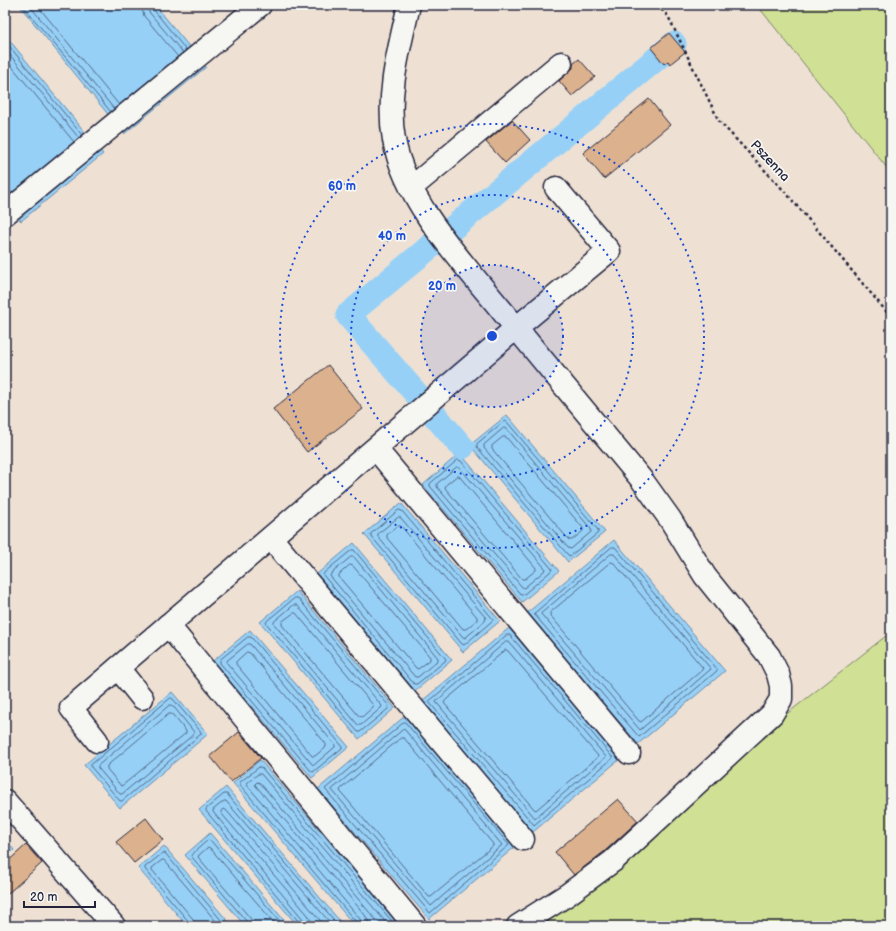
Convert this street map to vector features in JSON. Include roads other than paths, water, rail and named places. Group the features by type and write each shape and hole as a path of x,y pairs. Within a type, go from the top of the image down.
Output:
{"lane":[{"path":"5,214 260,5"},
{"path":"409,5 394,76 392,109 394,138 398,155 411,188 442,237 642,480 670,519 705,576 769,656 782,686 780,699 772,714 612,861 567,895 518,926"},
{"path":"411,188 561,63"},
{"path":"97,740 71,708 516,328 609,251 556,188"},
{"path":"376,449 629,753"},
{"path":"271,538 523,839"},
{"path":"168,625 415,926"},
{"path":"118,668 142,698"},
{"path":"5,801 114,926"}],"water":[{"path":"19,5 155,5 206,67 124,134"},
{"path":"5,35 103,154 21,221 5,202"},
{"path":"507,415 605,532 568,562 470,445"},
{"path":"460,453 559,571 522,602 423,485"},
{"path":"401,503 500,621 463,652 364,534"},
{"path":"614,540 725,671 638,744 527,613"},
{"path":"354,543 452,660 415,691 317,574"},
{"path":"297,591 395,708 359,739 260,622"},
{"path":"509,628 620,759 533,832 422,701"},
{"path":"250,630 349,747 312,778 213,661"},
{"path":"172,692 208,734 120,808 84,765"},
{"path":"405,716 516,846 429,919 318,789"},
{"path":"260,760 401,926 355,926 233,783"},
{"path":"226,787 344,926 298,926 199,810"},
{"path":"210,833 289,926 245,926 185,855"},
{"path":"5,839 14,850 9,854 5,850"},
{"path":"164,846 232,926 187,926 138,868"}],"waterway":[{"path":"419,397 348,315 674,44"},
{"path":"431,411 462,447"}]}
